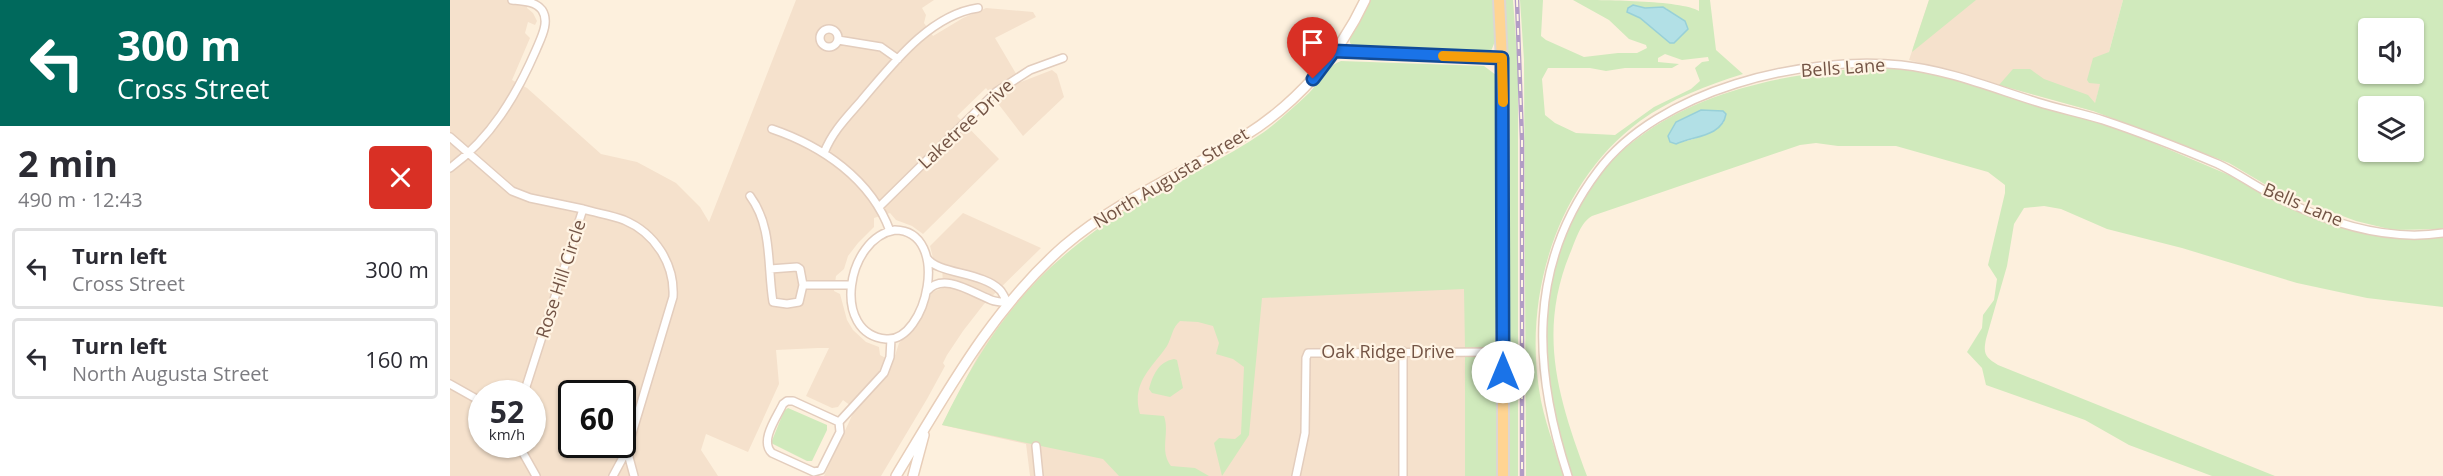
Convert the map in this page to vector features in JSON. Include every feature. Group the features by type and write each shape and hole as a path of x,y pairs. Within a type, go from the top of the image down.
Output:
{"main road":[{"name":"North Augusta Street","path":"896,476 972,352 1008,303 1063,247 1113,208 1246,135 1265,121 1303,88 1334,51 1365,0"},
{"path":"1499,0 1502,58 1503,476"},
{"path":"913,476 926,426"}],"street":[{"path":"450,168 469,154 510,102 544,30 545,16 535,4 512,0"},
{"path":"824,153 837,129 898,59 943,22 964,10 978,8"},
{"path":"838,40 881,47 898,59"},
{"path":"1334,51 1502,58"},
{"name":"Laketree Drive","path":"879,207 996,92 1030,70 1063,58"},
{"name":"Bells Lane","path":"1568,476 1547,402 1542,336 1549,277 1568,218 1587,186 1607,160 1646,126 1690,100 1749,81 1795,71 1851,64 1890,64 1930,70 2143,134 2220,165 2291,203 2355,226 2401,235 2443,233"},
{"path":"772,129 824,153 852,175 879,207 890,231"},
{"path":"450,138 514,192 530,198 583,209"},
{"path":"750,196 763,219 774,304 798,303 801,300 803,285 802,274 797,267 770,269"},
{"name":"Rose Hill Circle","path":"528,380 583,209 620,218 641,230 662,252 672,275 671,308 636,421"},
{"path":"890,231 904,231 922,245 927,258 927,291 919,312 909,327 900,336 891,339 876,336 862,327 854,311 851,285 856,264 865,250 877,238 890,231"},
{"path":"927,258 935,266 981,279 1000,290 1008,303"},
{"path":"927,291 939,282 974,292 991,301 1008,303"},
{"path":"803,285 851,285"},
{"path":"839,422 794,401 787,401 778,414 767,446 772,453 814,472 821,470 840,432 839,422 882,376 890,357 891,339"},
{"path":"1403,351 1403,476"},
{"name":"Oak Ridge Drive","path":"1296,476 1305,433 1306,358 1308,353 1503,352"},
{"path":"450,384 468,394"},
{"path":"1036,446 1039,476"},
{"path":"526,458 536,476"},
{"name":"Rose Hill Circle","path":"613,476 624,458"},
{"path":"629,458 634,476"}],"shaded area":[{"path":"450,0 530,0 527,8 537,21 535,25 528,22 525,33 530,38 512,80 527,88 601,154 637,162 676,183 700,207 709,222 796,0 934,0 922,8 926,15 924,23 933,36 963,18 986,8 1033,12 1036,17 995,38 1021,82 1052,70 1057,74 1064,97 1023,136 986,88 957,116 999,159 923,234 912,226 896,220 890,213 874,218 874,227 858,243 848,256 844,269 836,276 834,291 840,294 847,320 853,330 866,342 879,347 880,355 893,362 899,343 916,327 932,292 943,288 942,263 933,258 930,246 963,213 1041,248 984,304 963,331 947,355 943,363 945,366 927,399 881,476 824,476 855,409 843,400 838,407 832,408 806,396 829,348 818,348 776,350 779,384 748,452 706,434 701,450 718,476 450,476"},
{"path":"1929,0 2123,0 2093,111 1909,60"},
{"path":"1104,224 1465,289 1465,476 1030,476 1026,444 942,425 982,348 1016,302 1048,269"}],"green space":[{"path":"1369,0 1493,0 1496,39 1491,51 1482,54 1356,48 1350,43 1350,37"},
{"path":"1503,0 1513,0 1518,67 1518,476 1507,476"},
{"path":"1520,0 1543,0 1541,36 1584,57 1637,53 1647,48 1646,45 1629,39 1609,20 1573,0 1658,3 1690,7 1699,11 1699,0 1710,0 1716,50 1743,74 1690,93 1640,121 1612,146 1588,174 1568,206 1543,277 1537,314 1536,352 1543,411 1564,476 1526,476 1524,60","holes":["1633,5 1645,8 1666,8 1688,29 1674,43 1670,43 1640,18 1627,12 1628,8","1665,54 1682,60 1708,57 1709,61 1702,62 1695,68 1700,81 1691,89 1654,107 1615,135 1576,133 1555,123 1545,115 1542,79 1548,68 1590,68 1606,71 1625,68 1672,68 1679,64 1658,62 1658,58"]},
{"path":"1929,0 1976,0 1912,52 1913,48"},
{"path":"2123,0 2443,0 2443,229 2393,230 2356,221 2278,192 2229,163 2093,111 1999,85 2013,69 2030,69 2044,79 2088,95 2095,103 2100,84 2089,83 2087,80 2093,58 2109,52"},
{"path":"1341,61 1484,66 1496,75 1498,183 1495,345 1465,348 1464,289 1262,298 1249,435 1222,476 1214,443 1219,438 1235,439 1241,434 1244,367 1233,359 1216,354 1219,343 1213,326 1198,322 1180,321 1177,324 1167,346 1140,385 1138,403 1140,414 1164,416 1166,422 1165,448 1171,466 1195,468 1209,476 1119,476 1103,459 942,425 979,356 999,326 1045,273 1102,226 1137,203 1264,132 1309,93 1332,66"},
{"path":"1892,67 1949,77 2130,133 2229,175 2284,206 2343,227 2391,238 2443,237 2443,307 2367,298 2297,283 2182,248 2107,229 2061,209 2044,206 2024,208 2014,224 2007,266 1986,339 1985,352 1988,357 1998,365 2275,476 2212,476 2129,445 2085,420 1986,385 1982,368 1967,352 1982,328 1983,315 1994,300 1997,279 1988,265 2005,185 1988,172 1896,146 1838,146 1816,143 1800,145 1592,216 1582,227 1561,281 1555,309 1553,337 1560,392 1587,476 1572,476 1553,407 1546,365 1549,289 1567,226 1599,175 1642,135 1694,105 1755,85 1821,72","holes":["1701,110 1723,111 1724,122 1714,130 1691,140 1670,142 1668,136 1676,122"]},
{"path":"1465,354 1492,354 1497,359 1497,476 1465,476"},
{"path":"1177,360 1183,388 1170,397 1152,393 1149,389 1157,370 1164,363"},
{"path":"788,408 827,425 827,430 812,461 807,461 771,443 784,411"}],"water":[{"path":"1633,5 1645,8 1663,7 1685,21 1688,29 1674,43 1670,43 1640,18 1627,12 1628,8"},
{"path":"1701,110 1723,111 1726,114 1719,127 1706,135 1676,144 1670,142 1668,136 1676,122"}],"railway":[{"path":"1517,0 1522,140 1522,476"}],"slow traffic":[{"path":"1443,56 1502,58 1503,102"}],"route":[{"path":"1313,79 1334,51 1502,58 1503,372"}]}
